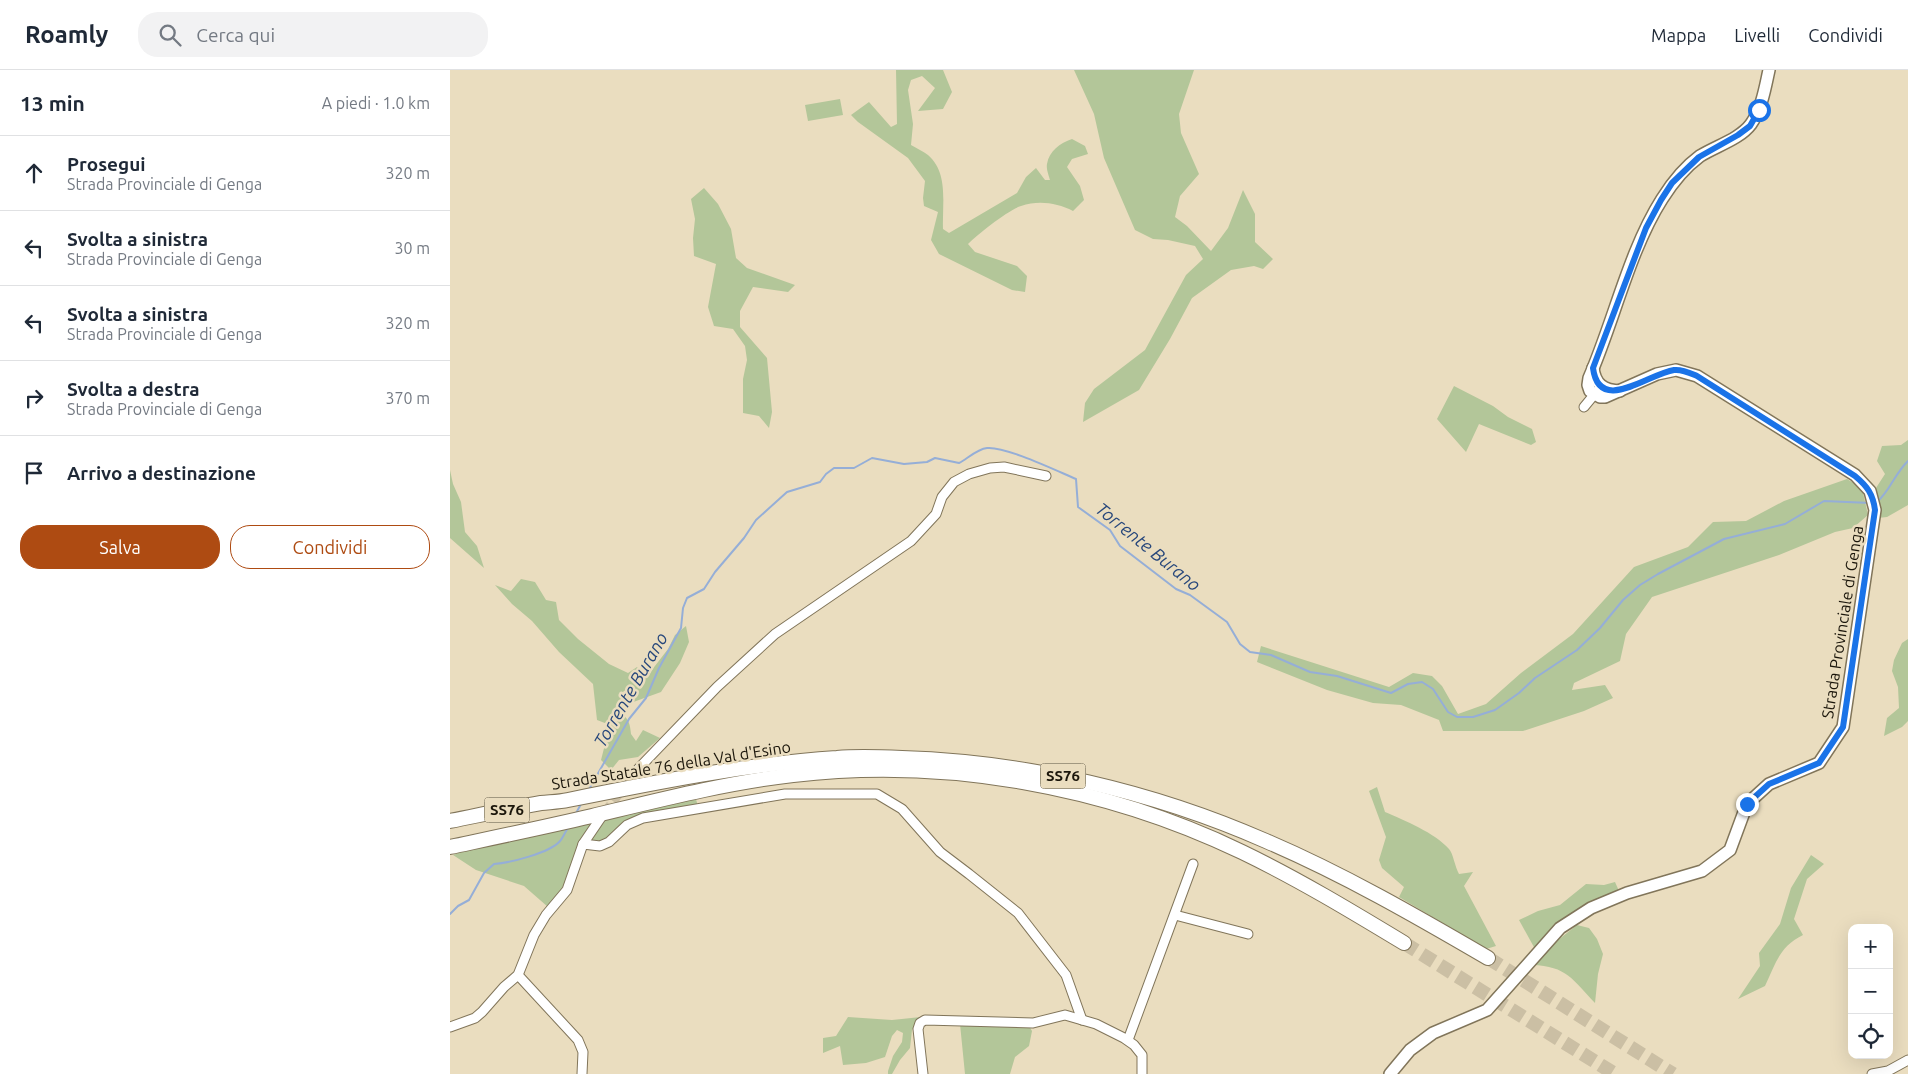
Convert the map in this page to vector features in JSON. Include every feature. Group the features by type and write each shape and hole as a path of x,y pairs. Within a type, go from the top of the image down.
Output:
{"highway":[{"name":"Strada Statale 76 della Val d'Esino","path":"450,821 757,765 838,758 943,759 995,764 1071,778 1146,797 1219,822 1267,841 1314,863 1488,958"},
{"name":"Strada Statale 76 della Val d'Esino","path":"450,847 597,816 691,792 753,780 838,772 901,771 965,774 1071,792 1136,810 1179,826 1240,851 1279,870 1404,943"}],"main road":[{"path":"1598,391 1590,391 1588,385 1589,378 1646,228 1672,183 1699,157 1750,126 1759,110 1769,70"},
{"name":"Strada Provinciale di Genga","path":"1390,1074 1410,1050 1433,1032 1487,1010 1560,928 1591,908 1628,893 1702,871 1730,850 1747,804 1769,784 1819,763 1843,727 1875,510 1870,490 1855,476 1697,376 1676,370 1657,374 1605,398 1598,391"}],"street":[{"path":"1584,408 1598,391"},
{"path":"638,769 717,687 776,634 911,541 936,514 942,497 954,482 969,474 990,468 1004,467 1046,476"},
{"path":"583,844 600,846 609,842 627,826 643,818 785,794 876,794 888,799 902,809 940,852 1018,913 1066,975 1082,1020"},
{"path":"450,1027 475,1018 518,975 534,935 546,916 567,890 583,844 597,816"},
{"path":"1128,1040 1193,864"},
{"path":"1175,915 1248,934"},
{"path":"518,975 578,1040 584,1052 582,1074"},
{"path":"923,1074 918,1028 920,1023 925,1020 1033,1022 1065,1015 1096,1024 1128,1040 1140,1050 1142,1055 1142,1074"},
{"path":"1872,1074 1888,1071 1908,1060"}],"green space":[{"path":"896,70 943,70 952,92 943,109 918,111 935,88 922,76 911,80 908,90 913,124 911,145 928,155 935,162 939,171 943,189 943,229 949,233 1017,193 1026,177 1036,168 1045,180 1050,180 1047,168 1048,159 1059,145 1072,139 1085,146 1088,154 1072,159 1067,167 1080,186 1084,200 1073,211 1048,203 1034,203 1021,206 1001,217 968,244 975,252 1017,266 1027,276 1025,292 1012,290 939,254 931,240 938,212 924,206 925,181 908,158 851,115 869,102 891,127 897,124"},
{"path":"1074,70 1194,70 1179,114 1181,133 1199,174 1180,196 1175,217 1187,226 1211,251 1228,228 1243,190 1255,214 1255,242 1273,259 1263,269 1254,266 1231,270 1192,298 1139,390 1083,422 1085,403 1094,389 1145,350 1186,275 1203,259 1195,246 1153,239 1135,230 1104,158 1094,114"},
{"path":"840,99 843,115 808,121 805,105"},
{"path":"704,188 718,204 731,229 736,258 747,268 795,285 788,292 753,287 740,311 740,327 767,358 772,412 769,428 759,416 743,413 743,379 747,360 745,346 733,329 714,326 708,307 716,264 694,256 695,219 691,199"},
{"path":"1454,386 1532,429 1536,442 1531,445 1479,424 1466,452 1437,419"},
{"path":"1908,440 1908,505 1887,517 1878,518 1880,509 1876,488 1885,474 1877,461 1882,446 1901,445"},
{"path":"450,470 453,484 461,502 465,532 477,546 484,568 450,538"},
{"path":"1847,479 1862,488 1868,515 1853,528 1835,532 1779,555 1652,597 1626,634 1620,661 1574,683 1572,690 1605,685 1613,698 1584,711 1523,731 1443,731 1439,720 1401,705 1373,703 1327,690 1257,662 1261,646 1389,687 1413,673 1432,676 1442,686 1458,714 1486,704 1521,673 1573,634 1634,567 1688,547 1713,522 1746,521 1784,501"},
{"path":"521,579 535,582 546,600 556,602 559,620 578,639 609,664 628,673 637,667 648,675 668,649 675,635 686,626 689,642 680,663 661,692 614,709 627,718 631,734 636,741 643,730 660,738 638,757 619,760 611,770 601,760 610,725 597,720 593,684 559,652 532,621 512,604 495,585 511,591"},
{"path":"1908,639 1908,721 1902,727 1884,736 1887,718 1899,708 1898,687 1892,671 1894,660 1902,643"},
{"path":"1377,787 1385,812 1419,827 1443,843 1450,851 1459,874 1473,872 1464,886 1496,946 1486,949 1399,897 1404,887 1382,868 1379,860 1386,837 1369,791"},
{"path":"695,796 698,806 636,816 600,843 582,837 560,893 548,907 524,886 476,870 453,855 466,850"},
{"path":"1811,855 1824,864 1807,879 1794,919 1803,935 1783,950 1765,986 1738,999 1760,966 1759,953 1780,924 1791,888"},
{"path":"1615,882 1619,891 1607,895 1584,908 1535,949 1519,920 1538,911 1560,905 1586,884 1604,885"},
{"path":"1577,925 1589,928 1597,939 1603,954 1598,974 1595,1003 1575,981 1562,971 1532,965 1543,952"},
{"path":"848,1017 892,1020 921,1017 912,1030 910,1048 892,1074 888,1074 893,1056 902,1042 903,1033 897,1030 892,1036 885,1057 866,1063 843,1065 840,1046 823,1053 823,1038 836,1036"},
{"path":"960,1024 1029,1026 1032,1031 1029,1046 1015,1057 1010,1074 965,1074"}],"waterway":[{"name":"Torrente Burano","path":"588,791 629,719 646,698 659,668 681,628 683,608 687,598 704,589 756,520 787,492 820,482 834,468 854,468 872,458 904,464 927,462 935,458 959,463 980,450 995,448 1031,460 1076,479 1078,507 1110,530 1120,546 1176,589 1190,595 1227,622 1240,644 1250,652 1271,655 1310,672 1337,676 1391,693 1408,684 1422,682 1433,689 1448,712 1457,717 1473,717 1495,710 1519,693 1535,678 1577,650 1600,628 1623,600 1640,585 1724,539 1785,524 1824,501 1870,503"},
{"name":"Torrente Burano","path":"1877,502 1882,498 1908,461"},
{"name":"Torrente Burano","path":"575,815 581,804"},
{"name":"Torrente Burano","path":"450,914 458,906 469,900 484,873 494,864 509,862 548,850 560,841 568,828"}],"tunnel":[{"path":"605,812 638,769"},
{"path":"1404,943 1615,1074"},
{"path":"1488,958 1673,1074"}],"route":[{"path":"1747,804 1769,784 1819,763 1843,727 1875,510 1874,500 1870,490 1855,476 1697,376 1676,370 1657,374 1620,391 1610,391 1601,386 1595,378 1593,368 1646,228 1661,200 1672,183 1699,157 1750,126 1759,110"}]}
